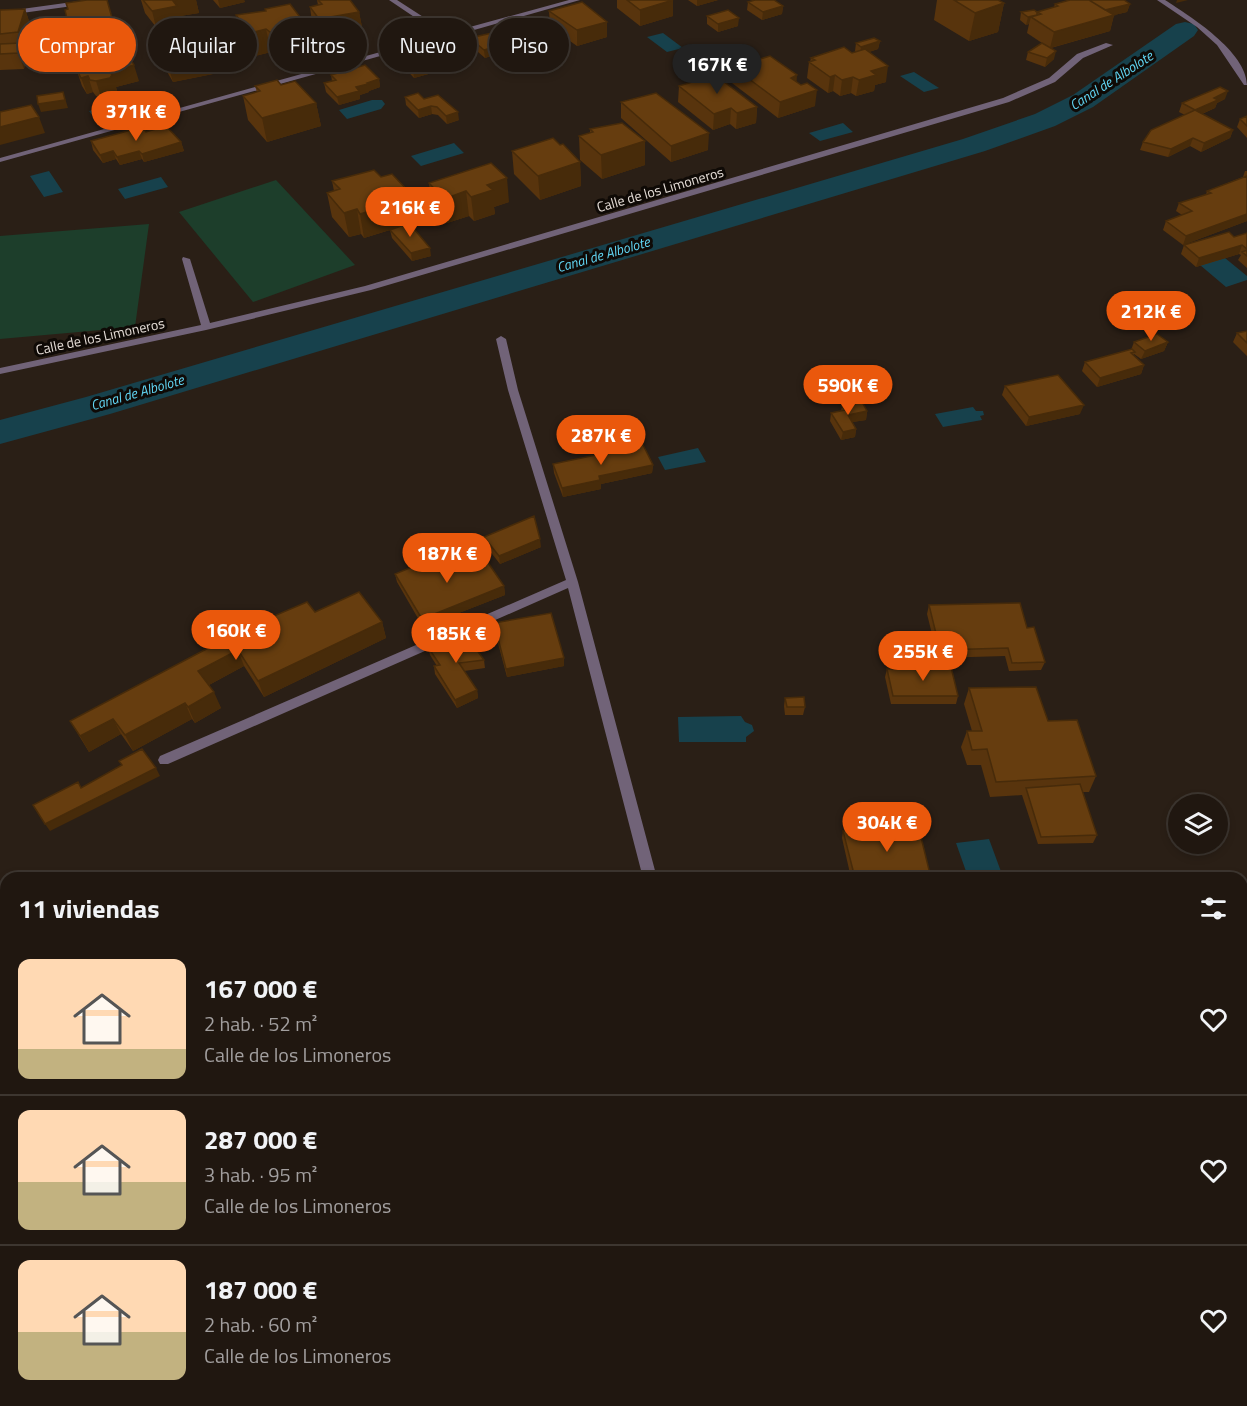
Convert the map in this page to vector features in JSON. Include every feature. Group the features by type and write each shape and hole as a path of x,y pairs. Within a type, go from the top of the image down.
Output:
{"street":[{"path":"0,14 102,0"},
{"path":"392,0 420,18"},
{"path":"477,28 578,0"},
{"path":"1160,0 1216,38 1235,60 1247,82"},
{"name":"Calle de los Limoneros","path":"0,371 206,327 379,285 1006,100 1052,80 1080,56 1109,45"},
{"path":"0,159 379,55"},
{"path":"186,259 206,327"},
{"path":"501,339 513,390 572,582 648,872"},
{"path":"164,760 572,582"}],"green space":[{"path":"276,180 355,265 253,302 179,212"},
{"path":"149,224 135,327 0,339 0,236"}],"water":[{"path":"663,33 683,48 667,52 647,37"},
{"path":"914,72 939,88 924,92 900,76"},
{"path":"372,100 382,100 385,104 381,109 347,119 339,110"},
{"path":"125,102 133,104 131,110 96,120 89,111"},
{"path":"843,123 853,132 820,141 809,133"},
{"path":"454,143 464,153 421,166 411,156"},
{"path":"49,171 63,192 44,197 30,176"},
{"path":"161,177 168,187 125,199 118,189"},
{"path":"1225,258 1247,276 1247,280 1226,287 1200,265"},
{"path":"973,407 976,411 983,411 984,415 980,416 982,420 943,427 935,414"},
{"path":"698,448 706,462 665,470 658,457"},
{"path":"741,716 745,722 752,725 754,731 746,737 746,742 679,742 678,717"},
{"path":"989,839 1001,872 966,872 956,843"}],"building":[{"path":"107,0 112,18 67,18 66,3"},
{"path":"143,0 177,0 173,1 177,6 152,11"},
{"path":"318,0 350,0 359,12 318,18 310,7 322,4"},
{"path":"627,0 673,0 640,10"},
{"path":"774,0 783,6 763,12 748,2"},
{"path":"954,0 998,0 1004,3 975,13"},
{"path":"1070,0 1089,0 1114,15 1054,32 1031,17 1041,14 1037,12 1058,6 1055,4"},
{"path":"1089,0 1124,0 1130,4 1105,10"},
{"path":"582,2 607,22 577,30 569,25 569,18 559,18 549,11"},
{"path":"290,4 301,18 269,18 269,31 266,29 257,31 257,18 238,18 236,15 266,11 265,9"},
{"path":"25,9 22,18 18,18 18,32 0,34 0,10"},
{"path":"728,10 739,18 718,24 707,16"},
{"path":"1034,10 1037,15 1028,17 1021,12"},
{"path":"489,34 489,49 484,50 477,44 477,36"},
{"path":"874,38 880,41 861,47 856,43"},
{"path":"18,43 18,53 0,54 0,44"},
{"path":"1042,43 1056,51 1047,58 1028,52"},
{"path":"844,47 852,53 865,49 888,66 871,71 876,75 859,80 853,77 842,80 835,75 830,77 809,62 815,60 811,58"},
{"path":"770,56 797,75 791,78 801,85 807,83 817,90 780,102 733,67"},
{"path":"367,67 379,79 356,87 359,91 337,97 324,83 336,80 331,75 341,72 367,72"},
{"path":"78,72 110,72 112,75 110,78 96,81 90,80 88,76 81,78"},
{"path":"715,75 757,107 737,113 731,108 714,114 679,86"},
{"path":"277,80 281,85 295,81 316,103 262,118 243,96 260,91 255,86"},
{"path":"1220,87 1228,91 1214,98 1218,100 1195,110 1182,103"},
{"path":"63,92 65,100 38,104 37,96"},
{"path":"418,93 424,99 438,95 458,112 446,116 437,107 431,106 418,110 405,97"},
{"path":"656,93 709,133 671,146 621,102"},
{"path":"31,105 39,117 0,127 0,112"},
{"path":"1195,110 1233,130 1204,143 1193,138 1171,149 1143,142 1151,130"},
{"path":"1247,116 1247,126 1240,119"},
{"path":"622,123 645,141 601,155 579,136 593,132 590,129"},
{"path":"166,126 181,142 142,154 139,151 117,157 113,151 100,155 91,141 142,127 146,132"},
{"path":"553,138 560,145 563,144 580,162 538,176 512,151"},
{"path":"491,163 507,178 487,185 493,190 471,197 466,191 444,199 429,183"},
{"path":"374,170 381,177 392,174 410,193 399,197 403,201 360,214 357,209 344,213 327,193 340,189 332,181"},
{"path":"1247,176 1247,214 1186,236 1166,221 1192,211 1179,203 1211,193 1207,191"},
{"path":"409,223 430,248 411,253 390,230"},
{"path":"1229,232 1234,237 1247,233 1247,249 1242,245 1199,258 1184,245"},
{"path":"1247,331 1247,343 1237,333"},
{"path":"1157,334 1168,342 1145,351 1134,342"},
{"path":"1132,349 1135,352 1131,353 1144,365 1100,378 1085,362"},
{"path":"1058,375 1084,405 1029,417 1005,386"},
{"path":"862,402 867,411 848,415 856,429 843,432 831,413 845,410 842,406"},
{"path":"643,445 653,465 599,476 600,480 562,488 553,464"},
{"path":"534,516 540,539 499,556 484,537"},
{"path":"482,554 504,586 422,619 395,574 441,555 449,567"},
{"path":"359,592 382,622 258,681 238,650 198,671 214,692 188,707 185,703 125,735 113,719 80,736 70,721 248,627 307,602 315,612"},
{"path":"1020,603 1027,628 1034,627 1045,662 1012,663 1008,648 940,650 929,605"},
{"path":"551,613 564,658 506,669 494,623"},
{"path":"464,632 484,660 459,663 477,690 455,700 434,666 440,665 428,647"},
{"path":"951,667 958,696 893,696 887,669"},
{"path":"1036,687 1048,721 1077,720 1096,776 996,782 987,749 972,750 967,731 982,731 969,688"},
{"path":"804,697 805,707 787,707 785,698"},
{"path":"142,749 156,768 45,824 33,805 78,782 81,788 122,765 119,761"},
{"path":"1080,784 1097,835 1041,837 1026,788"},
{"path":"918,825 930,872 853,872 843,831"}],"waterway":[{"name":"Canal de Albolote","path":"0,432 97,406 974,145 1045,120 1083,101 1185,30"}]}
